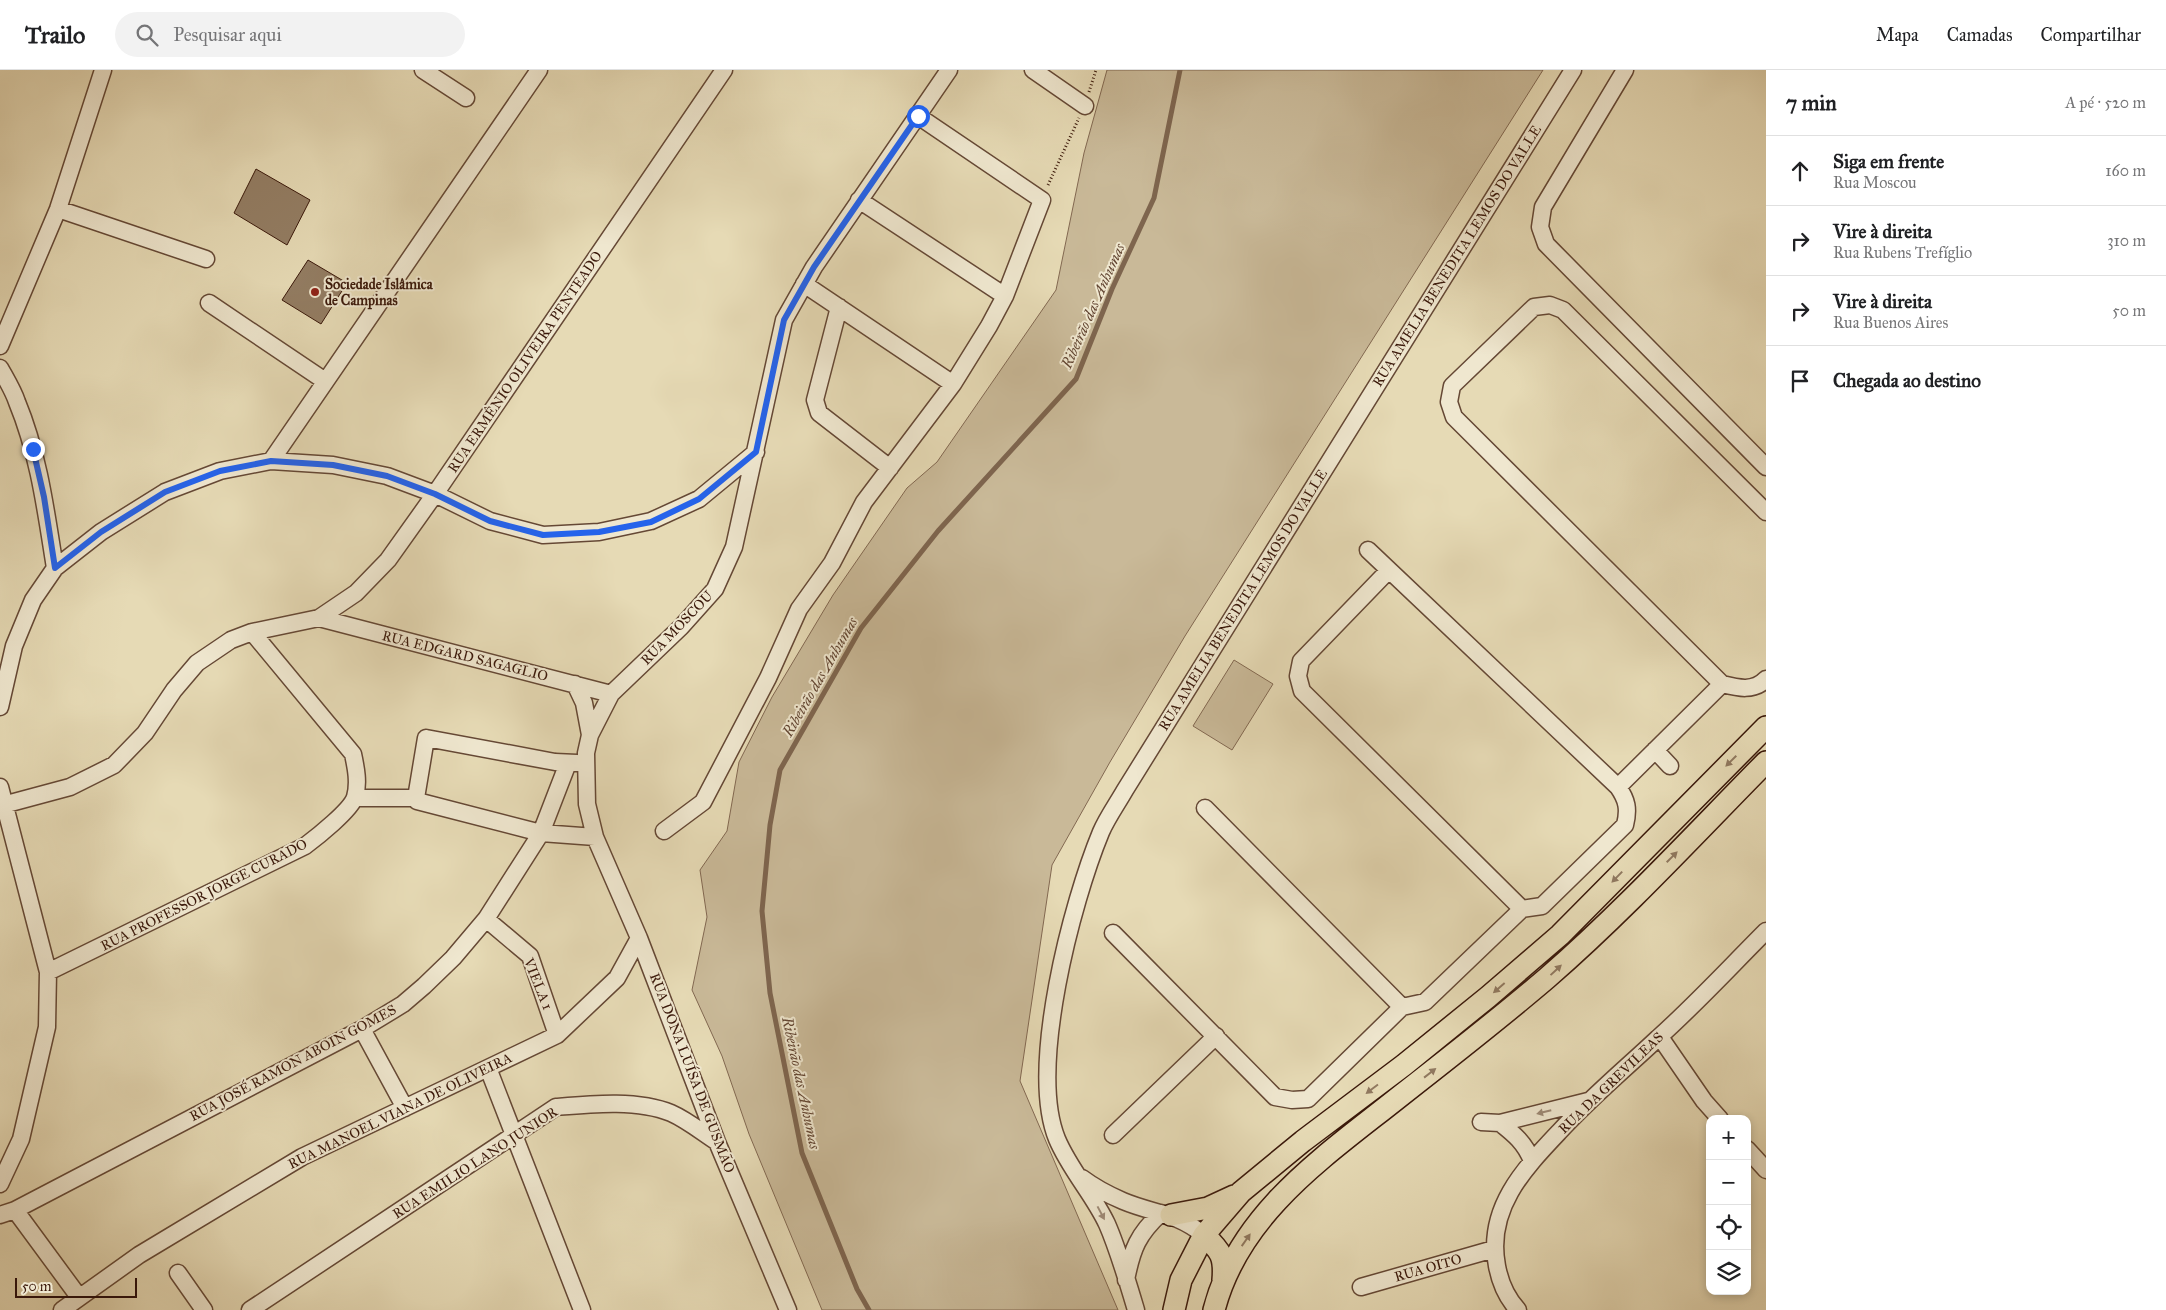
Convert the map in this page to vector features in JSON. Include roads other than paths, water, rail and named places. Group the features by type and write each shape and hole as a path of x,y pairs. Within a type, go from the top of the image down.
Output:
{"main road":[{"path":"1174,1310 1181,1280 1204,1235 1241,1192 1303,1141 1404,1065 1560,936 1766,727"},
{"path":"1214,1310 1223,1283 1237,1253 1269,1207 1307,1170 1478,1036 1548,977 1622,908 1766,762"},
{"path":"1166,1214 1208,1208 1241,1192"},
{"path":"1204,1235 1220,1252 1224,1264 1223,1283"}],"street":[{"path":"0,346 58,209 102,70"},
{"path":"423,70 466,98"},
{"path":"271,461 538,70"},
{"name":"RUA ERMÊNIO OLIVEIRA PENTEADO","path":"3,806 70,787 114,766 145,733 174,690 197,663 231,640 252,632 318,618 356,593 388,560 435,494 724,70"},
{"name":"RUA MOSCOU","path":"595,837 588,804 586,752 590,735 611,694 681,627 715,589 734,547 784,320 804,284 859,200 949,70"},
{"path":"1033,70 1084,106"},
{"name":"RUA AMELIA BENEDITA LEMOS DO VALLE","path":"1136,1310 1107,1225 1097,1206 1074,1172 1057,1138 1048,1105 1048,1063 1052,1022 1066,943 1083,879 1102,830 1125,790 1573,70"},
{"path":"1626,70 1543,207 1540,227 1543,236 1546,244 1766,467"},
{"path":"664,831 703,802 768,678 799,609 832,563 864,502 953,384 1005,296 1042,200 918,116"},
{"path":"859,200 1005,296"},
{"path":"58,209 206,259"},
{"path":"804,284 953,384"},
{"path":"209,303 325,381"},
{"path":"1766,512 1563,310 1550,305 1534,308 1452,386 1449,402 1454,417 1722,684 1741,689 1760,685 1766,679"},
{"path":"839,308 815,400 819,413 890,468"},
{"path":"0,368 17,402 33,449 44,497 55,568"},
{"path":"0,707 14,646 32,600 55,568 101,532 165,492 220,471 271,461 333,465 387,476 435,494 490,521 543,535 599,532 651,522 699,499 756,452"},
{"path":"1113,933 1275,1096 1292,1100 1308,1099 1402,1007 1425,1002 1522,909 1542,906 1625,825 1628,813 1626,798 1618,787 1368,550"},
{"path":"1389,570 1301,661 1298,676 1302,692 1522,909"},
{"name":"RUA EDGARD SAGAGLIO","path":"318,618 611,694"},
{"path":"252,632 353,754 357,774 355,798 416,798 417,801 541,833 595,837"},
{"path":"575,684 584,703 590,735"},
{"path":"1618,787 1722,684"},
{"name":"RUA JOSÉ RAMON ABOIN GOMES","path":"8,1213 362,1029 403,1004 454,958 486,919 541,833 573,763 426,738 416,798"},
{"path":"1655,750 1670,766"},
{"path":"0,787 3,806 48,972 46,1027 21,1139 0,1184"},
{"name":"RUA PROFESSOR JORGE CURADO","path":"48,972 306,846 327,830 355,798"},
{"path":"1205,808 1402,1007"},
{"name":"RUA DONA LUÍSA DE GUSMÃO","path":"595,837 639,938 717,1142 788,1310"},
{"name":"VIELA 1","path":"486,919 530,956 557,1035"},
{"name":"RUA DA GREVILEAS","path":"1518,1310 1511,1302 1498,1276 1494,1250 1496,1227 1514,1184 1532,1161 1588,1101 1660,1037 1766,931"},
{"name":"RUA MANOEL VIANA DE OLIVEIRA","path":"62,1310 139,1255 302,1157 557,1035 617,978 639,938"},
{"path":"362,1029 405,1108"},
{"path":"1113,1135 1216,1036"},
{"path":"1660,1037 1704,1101 1716,1115"},
{"path":"488,1068 578,1308"},
{"path":"1481,1122 1500,1123 1588,1101"},
{"name":"RUA EMILIO LANO JUNIOR","path":"250,1310 556,1107 602,1103 637,1105 671,1113 717,1142"},
{"path":"1500,1123 1517,1136 1527,1148 1532,1161"},
{"path":"1751,1153 1766,1170"},
{"path":"1074,1172 1091,1185 1123,1201 1190,1223 1204,1235"},
{"path":"8,1213 79,1297"},
{"path":"1126,1280 1131,1255 1139,1237 1148,1225 1166,1214"},
{"name":"RUA OITO","path":"1361,1287 1494,1250"},
{"path":"178,1273 204,1310"}],"waterway":[{"name":"Ribeirão das Anhumas","path":"869,1310 857,1289 802,1153 770,993 762,911 770,825 780,770 861,628 938,531 1076,379 1112,289 1154,198 1180,70"}],"place":[{"name":"Sociedade Islâmica de Campinas","path":"315,292"}]}
